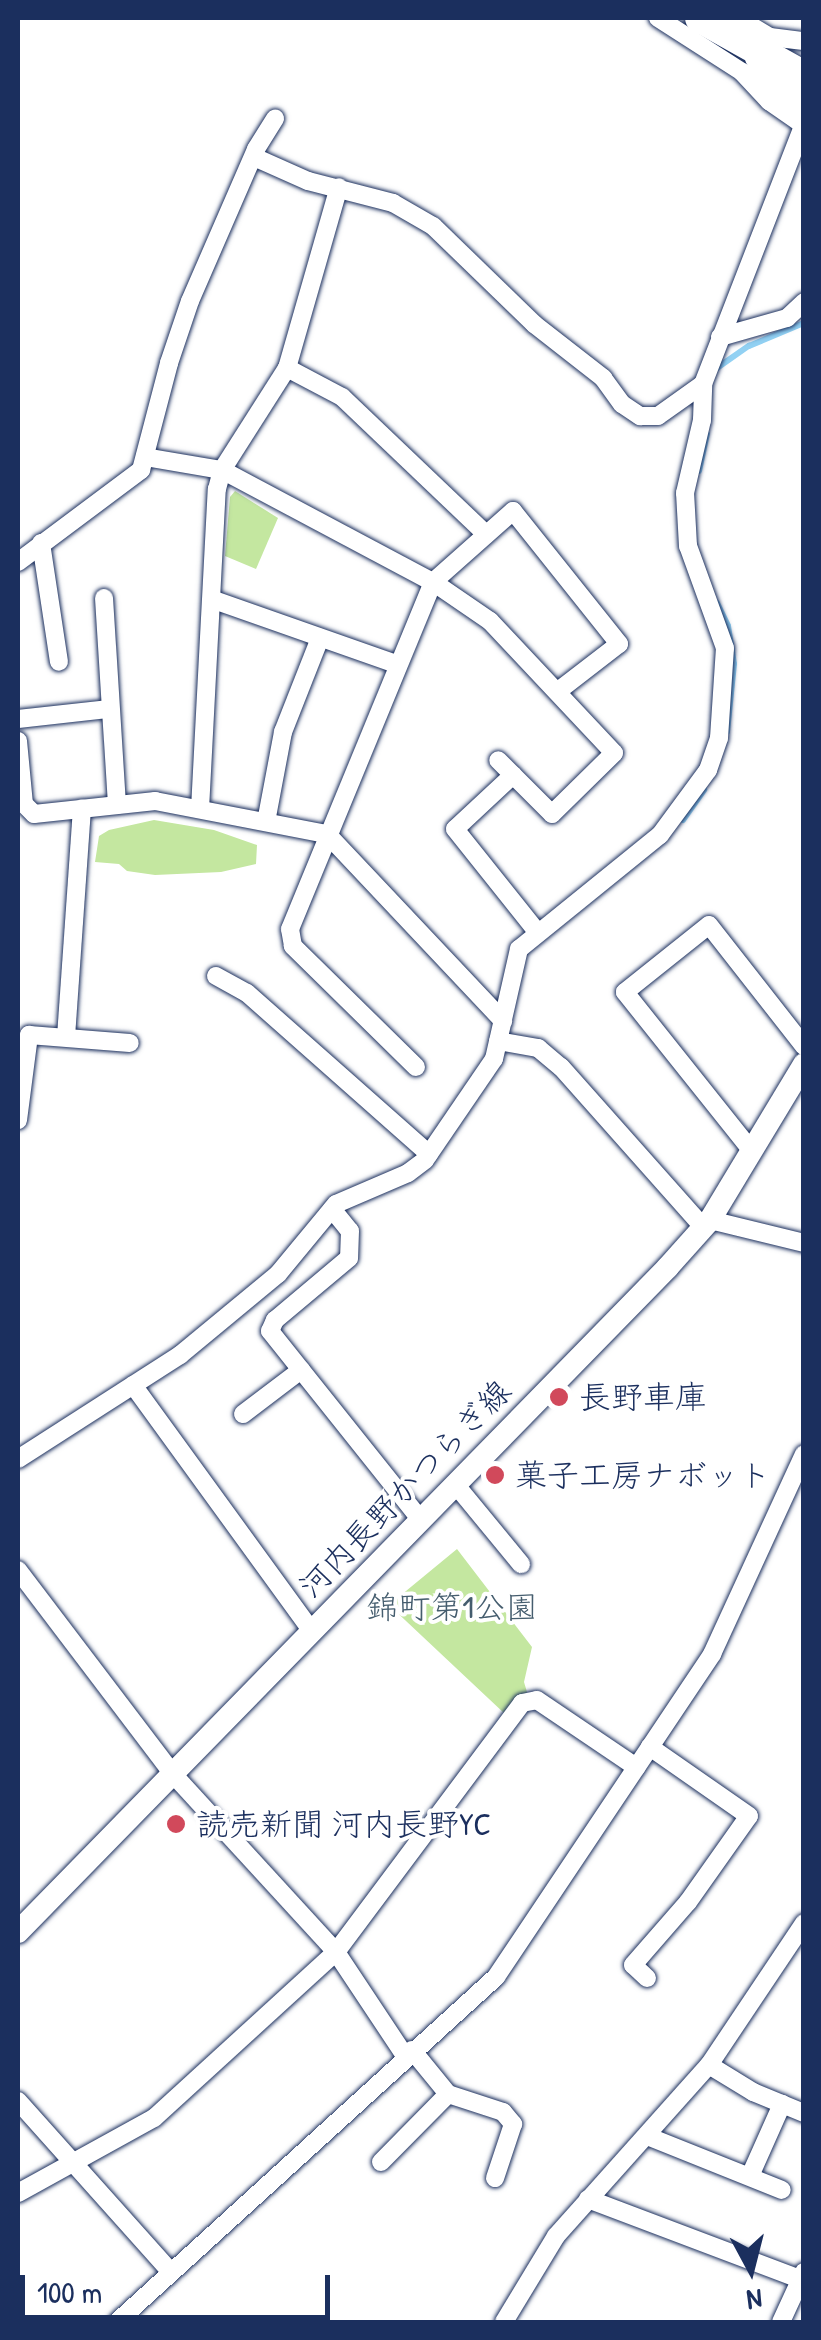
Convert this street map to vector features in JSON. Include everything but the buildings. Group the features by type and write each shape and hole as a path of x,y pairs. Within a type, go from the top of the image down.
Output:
{"highway":[{"path":"700,18 804,76"},
{"path":"755,50 803,116"},
{"path":"755,50 804,56"}],"main road":[{"name":"河内長野かつらぎ線","path":"18,1932 706,1223 804,1064"}],"street":[{"path":"18,1459 180,1355 278,1274 332,1209 408,1173 429,1154 494,1059 519,949 660,836 708,770 718,738 725,648 688,546 683,518 702,420 704,384 803,116 768,101 742,72 658,18"},
{"path":"738,18 770,37 804,41"},
{"path":"18,562 141,470 168,363 190,302 275,119"},
{"path":"254,158 308,181 393,203 433,226 534,324 602,378 622,404 640,416 658,416 704,384"},
{"path":"200,809 217,489 222,470 288,368 339,188"},
{"path":"720,337 787,318 804,302"},
{"path":"288,368 342,397 486,534"},
{"path":"144,457 222,470 433,582 490,621 614,754 552,814 498,760"},
{"path":"416,1066 293,946 290,929 433,582 513,511 620,644 557,692"},
{"path":"41,543 59,662"},
{"path":"104,598 117,806"},
{"path":"214,600 396,664"},
{"path":"266,822 282,732 320,638"},
{"path":"18,719 109,709"},
{"path":"18,740 24,804 34,814 155,802 326,834 502,1021"},
{"path":"514,776 455,829 538,934"},
{"path":"66,1037 82,809"},
{"path":"752,1150 625,992 709,926 804,1046"},
{"path":"216,976 247,992 429,1154"},
{"path":"18,1120 30,1034 130,1043"},
{"path":"498,1041 538,1048 561,1067 706,1223 801,1247"},
{"path":"332,1209 350,1231 353,1244 348,1258 275,1320 270,1331 421,1520"},
{"path":"243,1414 301,1370"},
{"path":"132,1384 312,1631"},
{"path":"117,2322 408,2053 496,1977 712,1654 804,1454"},
{"path":"455,1484 521,1564"},
{"path":"18,1570 172,1772 336,1952 408,2053 448,2094 504,2112 513,2124 495,2178"},
{"path":"18,2193 154,2118 336,1952 522,1703 537,1700 636,1767"},
{"path":"647,1978 633,1965 688,1902 749,1816 650,1747"},
{"path":"504,2322 556,2236 708,2064 804,1924"},
{"path":"708,2064 804,2113"},
{"path":"380,2162 448,2094"},
{"path":"18,2101 171,2272"},
{"path":"750,2176 782,2104"},
{"path":"648,2136 782,2190"},
{"path":"588,2199 802,2275 781,2322"}],"green space":[{"path":"235,491 278,518 256,569 225,556 230,497"},
{"path":"154,820 214,830 257,845 256,864 221,872 155,875 127,871 119,864 95,862 99,836"},
{"name":"錦町第1公園","path":"457,1549 532,1647 524,1682 527,1692 505,1714 389,1605"}],"waterway":[{"path":"717,368 749,346 804,323"},
{"path":"699,471 707,434"},
{"path":"717,603 728,626 734,664 727,732"},
{"path":"683,820 704,790"}],"place":[{"name":"長野車庫","path":"559,1397"},
{"name":"菓子工房ナボット","path":"495,1475"},
{"name":"読売新聞 河内長野YC","path":"176,1824"}]}
